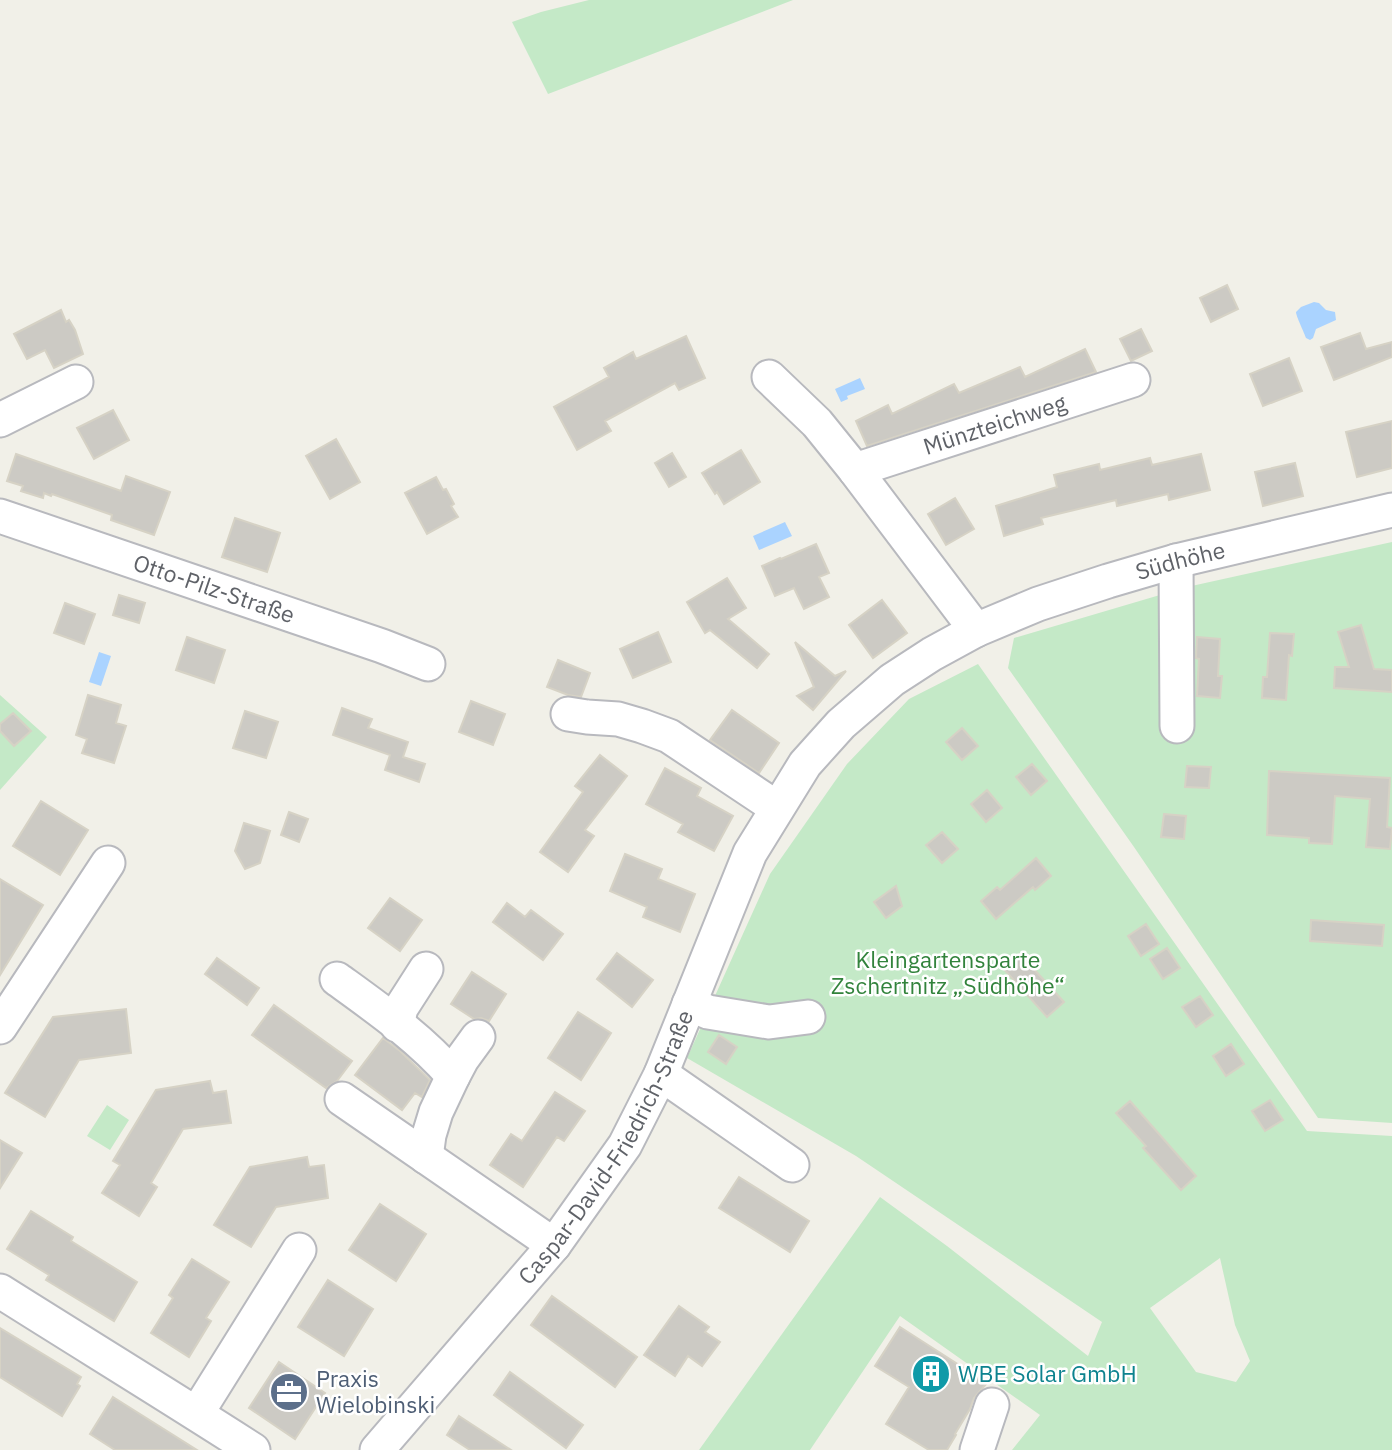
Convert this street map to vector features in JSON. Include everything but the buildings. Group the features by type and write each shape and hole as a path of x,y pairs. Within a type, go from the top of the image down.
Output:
{"street":[{"path":"769,377 817,423 976,630"},
{"name":"Münzteichweg","path":"855,470 1133,380"},
{"path":"0,420 76,382"},
{"name":"Südhöhe","path":"976,630 1038,604 1176,561 1392,510"},
{"name":"Otto-Pilz-Straße","path":"0,516 428,664"},
{"path":"1176,561 1177,726"},
{"name":"Caspar-David-Friedrich-Straße","path":"377,1450 554,1245 625,1145 661,1074 750,853 805,764 841,723 892,680 976,630"},
{"path":"568,713 618,719 669,736 776,808"},
{"path":"0,1027 108,863"},
{"path":"397,1025 401,1008 426,969"},
{"path":"337,978 397,1025 453,1076"},
{"path":"688,1004 708,1012 769,1022 808,1017"},
{"path":"426,1157 436,1112 462,1059 478,1037"},
{"path":"661,1074 792,1165"},
{"path":"341,1098 554,1245"},
{"path":"197,1413 299,1250"},
{"path":"0,1291 253,1450"},
{"path":"976,1450 992,1405"}],"green space":[{"path":"589,0 793,0 548,94 512,22"},
{"path":"1392,542 1392,1123 1318,1118 1134,847 1008,668 1014,638 1187,587"},
{"name":"Kleingartensparte Zschertnitz „Südhöhe“","path":"978,664 1307,1131 1392,1136 1392,1450 1012,1450 1040,1415 900,1316 810,1450 699,1450 880,1197 1088,1356 1102,1322 856,1156 687,1058 770,874 847,764 909,699","holes":["1220,1258 1235,1325 1250,1361 1236,1382 1196,1372 1150,1308"]},
{"path":"0,695 47,737 0,790"},
{"path":"107,1105 129,1120 110,1150 87,1136"}],"water":[{"path":"1314,302 1335,312 1336,320 1316,329 1310,340 1306,338 1296,312"},
{"path":"860,378 865,389 847,396 848,399 841,402 835,389"},
{"path":"785,522 792,536 759,550 753,536"},
{"path":"99,652 111,656 101,686 89,682"}],"place":[{"name":"WBE Solar GmbH","path":"931,1374"},
{"name":"Praxis Wielobinski","path":"289,1392"}]}
